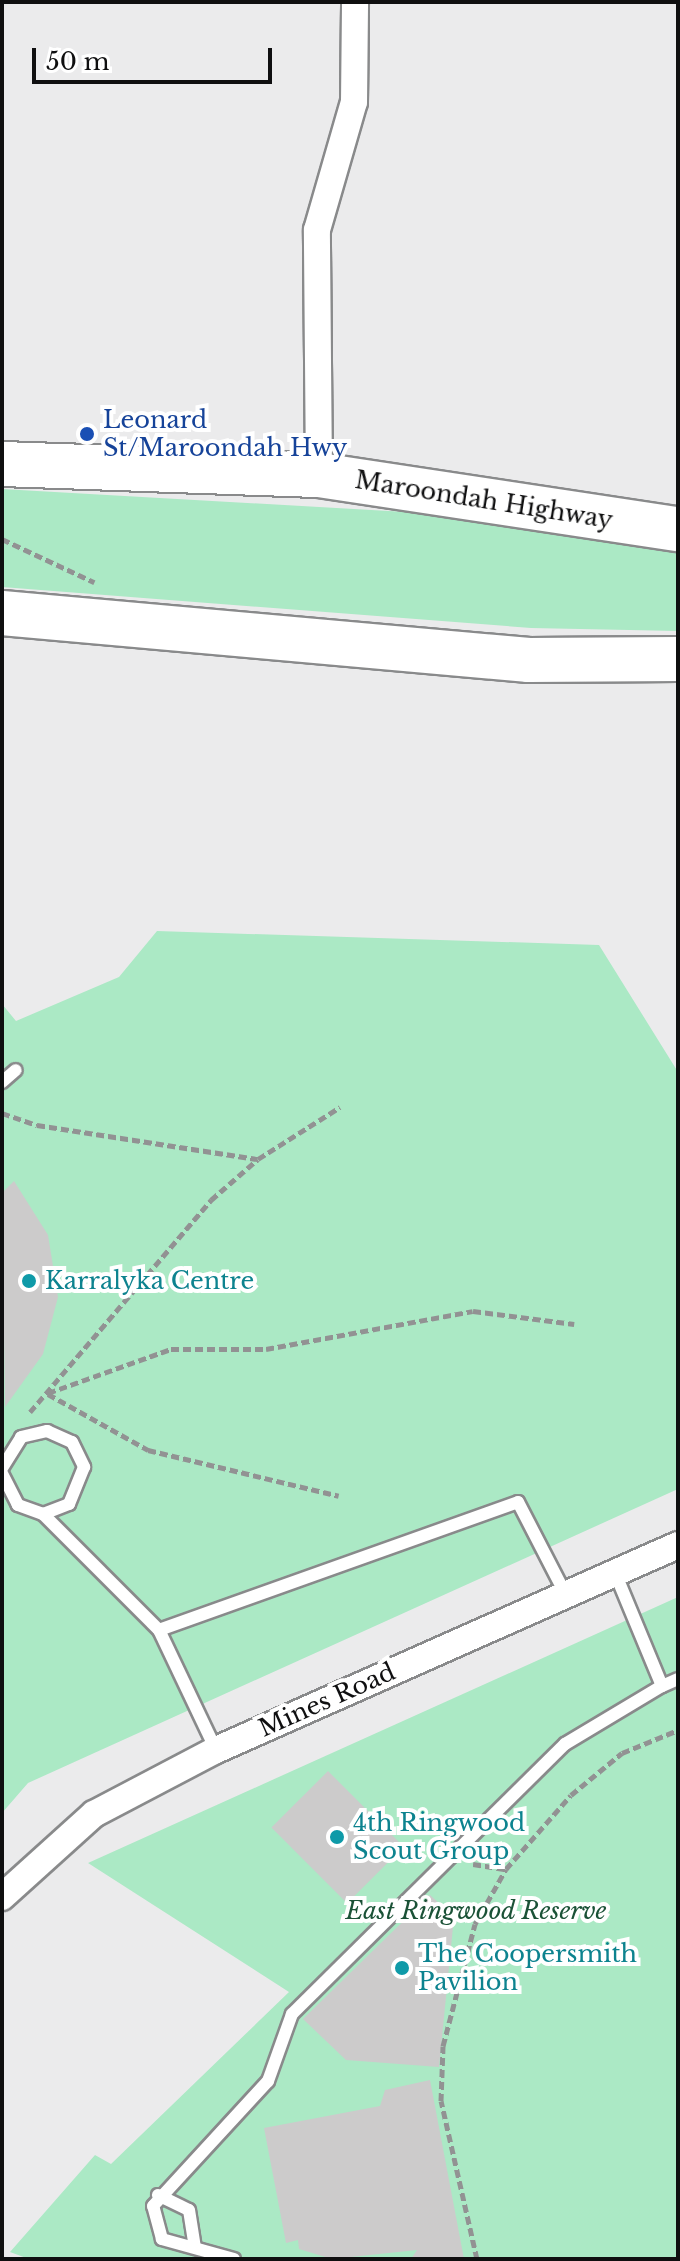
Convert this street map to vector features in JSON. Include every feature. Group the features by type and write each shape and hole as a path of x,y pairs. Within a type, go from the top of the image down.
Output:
{"highway":[{"name":"Maroondah Highway","path":"2,464 319,475 678,529"},
{"path":"2,613 529,660 678,659"}],"street":[{"path":"319,475 317,230 354,102 355,2"},
{"name":"Mines Road","path":"2,1897 94,1814 216,1750 614,1570 678,1545"}],"lane":[{"path":"2,1082 16,1070"},
{"path":"2,1468 11,1446 33,1431 72,1442 84,1467 79,1494 43,1514"},
{"path":"2,1474 18,1505 43,1514 159,1630 216,1750"},
{"path":"159,1630 518,1502 565,1593"},
{"path":"614,1570 662,1686"},
{"path":"234,2259 162,2239 151,2217 158,2195 268,2081 292,2014 565,1744 678,1679"},
{"path":"158,2195 189,2210 195,2246"}],"path":[{"path":"21,1421 48,1393 173,1239 258,1159 340,1107"},
{"path":"2,1113 37,1125 258,1159"},
{"path":"48,1393 171,1349 266,1349 473,1311 574,1324"},
{"path":"48,1393 148,1450 339,1496"},
{"path":"477,2259 441,2101 446,2031 475,1924 513,1860 571,1795 622,1753 678,1730"}],"green space":[{"path":"2,489 424,513 678,549 678,631 531,628 2,587"},
{"path":"157,931 599,945 678,1072 678,1489 28,1783 2,1813 2,1004 16,1021 119,977"},
{"name":"East Ringwood Reserve","path":"678,1597 678,2259 29,2259 10,2252 95,2155 111,2164 289,1992 88,1863"}],"building":[{"name":"Karralyka Centre","path":"14,1181 48,1235 58,1297 43,1354 5,1407 2,1193"},
{"name":"4th Ringwood Scout Group","path":"328,1771 404,1847 347,1903 271,1828"},
{"name":"The Coopersmith Pavilion","path":"430,1895 454,1917 439,2067 346,2060 303,2019"},
{"path":"430,2080 464,2259 411,2259 417,2250 332,2259 299,2249 298,2240 286,2243 264,2128 380,2106 385,2090"}],"place":[{"name":"Leonard St/Maroondah Hwy","path":"87,434"},
{"name":"Karralyka Centre","path":"29,1281"},
{"name":"4th Ringwood Scout Group","path":"337,1837"},
{"name":"The Coopersmith Pavilion","path":"402,1968"}]}
